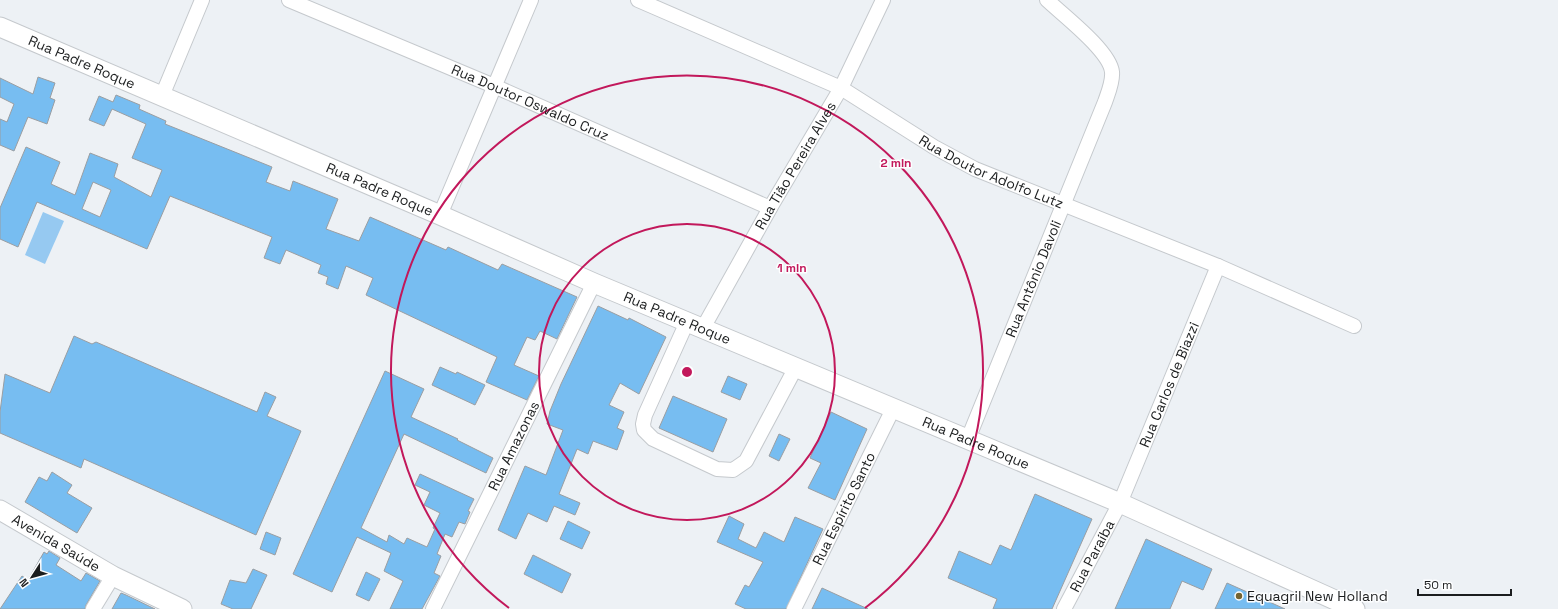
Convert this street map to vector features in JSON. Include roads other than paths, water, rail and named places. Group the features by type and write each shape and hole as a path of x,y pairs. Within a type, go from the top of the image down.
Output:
{"street":[{"path":"162,96 202,0"},
{"name":"Rua Doutor Oswaldo Cruz","path":"289,0 494,86 770,208"},
{"path":"440,215 530,0"},
{"name":"Rua Doutor Adolfo Lutz","path":"638,0 841,88 934,147 975,169 1218,266 1354,326"},
{"name":"Rua Tião Pereira Alves","path":"796,367 746,461 733,470 717,469 653,439 644,430 643,424 645,415 695,325 770,208 841,88 883,0"},
{"name":"Rua Antônio Davoli","path":"968,438 1064,205 1111,85 1112,73 1110,65 1102,52 1047,0"},
{"name":"Rua Padre Roque","path":"0,27 440,215 594,283 893,409 968,438 1120,503 1333,605 1355,609"},
{"name":"Rua Carlos de Biazzi","path":"1120,503 1218,266"},
{"name":"Rua Amazonas","path":"433,609 594,283"},
{"name":"Rua Espírito Santo","path":"794,609 893,409"},
{"name":"Rua Paraíba","path":"1064,609 1120,503"},
{"name":"Avenida Saúde","path":"0,510 113,576 182,609"},
{"path":"93,609 113,576"}],"water":[{"path":"43,212 64,221 45,264 25,255"}],"place":[{"name":"Equagril New Holland","path":"1239,596"}]}
